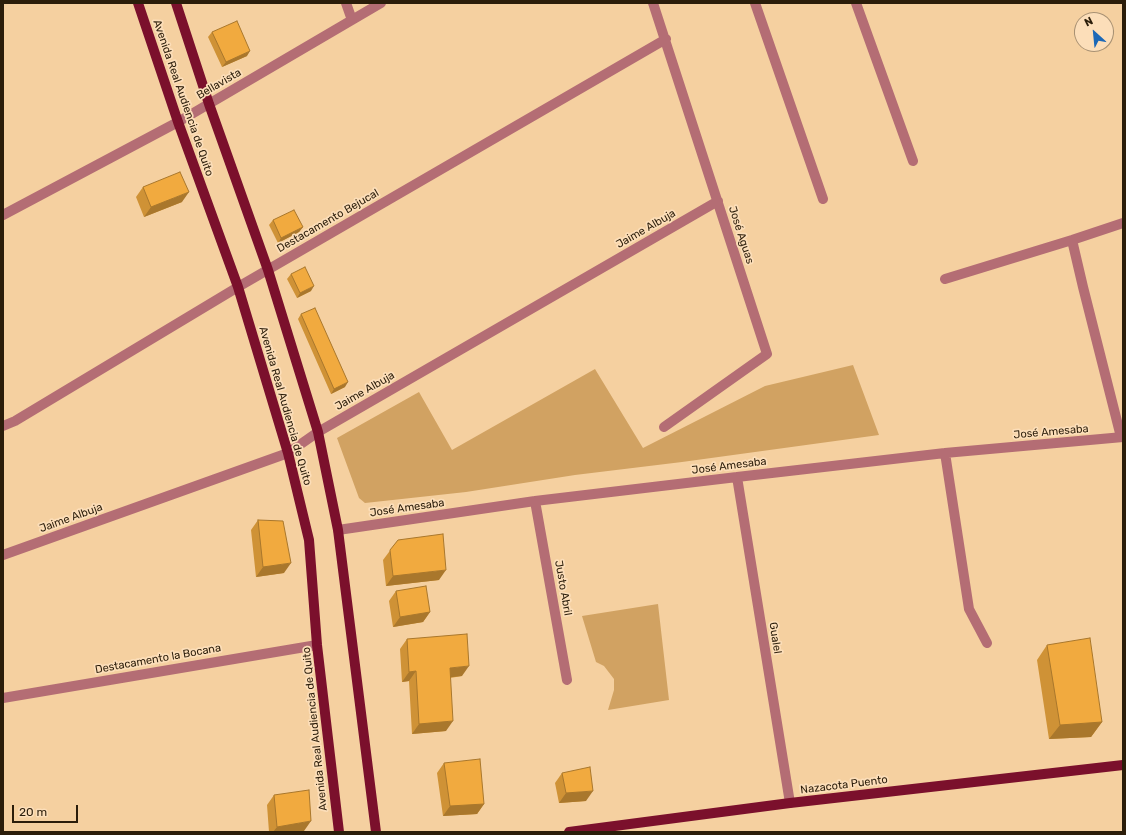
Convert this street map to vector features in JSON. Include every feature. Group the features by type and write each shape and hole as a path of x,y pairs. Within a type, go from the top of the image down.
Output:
{"main road":[{"name":"Avenida Real Audiencia de Quito","path":"138,3 178,122 238,287 288,453 309,540 318,645 338,832"},
{"name":"Avenida Real Audiencia de Quito","path":"176,3 209,104 268,270 318,432 338,530 376,832"},
{"name":"Nazacota Puento","path":"574,832 790,803 1123,765"}],"street":[{"path":"346,3 352,20"},
{"name":"Bellavista","path":"3,215 178,122 381,3"},
{"name":"José Aguas","path":"654,3 767,354 664,427"},
{"path":"755,3 822,199"},
{"path":"856,3 913,161"},
{"name":"Destacamento Bejucal","path":"3,426 15,421 238,287 666,39"},
{"name":"Jaime Albuja","path":"3,555 288,453 318,432 718,201"},
{"path":"945,279 1123,223"},
{"path":"1072,240 1082,287 1122,437"},
{"name":"José Amesaba","path":"338,530 535,501 737,477 945,453 1122,437"},
{"path":"945,453 970,609 987,643"},
{"name":"Gualel","path":"737,477 790,803"},
{"name":"Justo Abril","path":"535,501 568,680"},
{"name":"Destacamento la Bocana","path":"3,698 318,645"}],"shaded area":[{"path":"853,365 879,435 575,475 466,492 365,503 359,498 337,438 419,392 452,450 595,369 643,448 765,386"},
{"path":"658,604 669,700 608,710 614,690 614,679 604,666 596,662 582,616"}],"building":[{"path":"237,21 250,51 226,62 212,32"},
{"path":"180,172 189,192 151,207 143,187"},
{"path":"294,210 303,227 281,238 273,220"},
{"path":"305,267 314,286 300,293 291,274"},
{"path":"315,308 348,382 334,389 301,314"},
{"path":"258,520 283,521 291,563 263,567"},
{"path":"443,534 446,570 393,576 390,550 398,540"},
{"path":"426,586 430,612 400,617 396,591"},
{"path":"467,634 469,666 450,668 453,721 419,724 416,671 409,672 407,639"},
{"path":"1090,638 1102,722 1060,725 1047,645"},
{"path":"480,759 484,804 450,806 444,763"},
{"path":"590,767 593,791 566,793 562,773"},
{"path":"309,790 311,821 277,827 274,795"}]}
